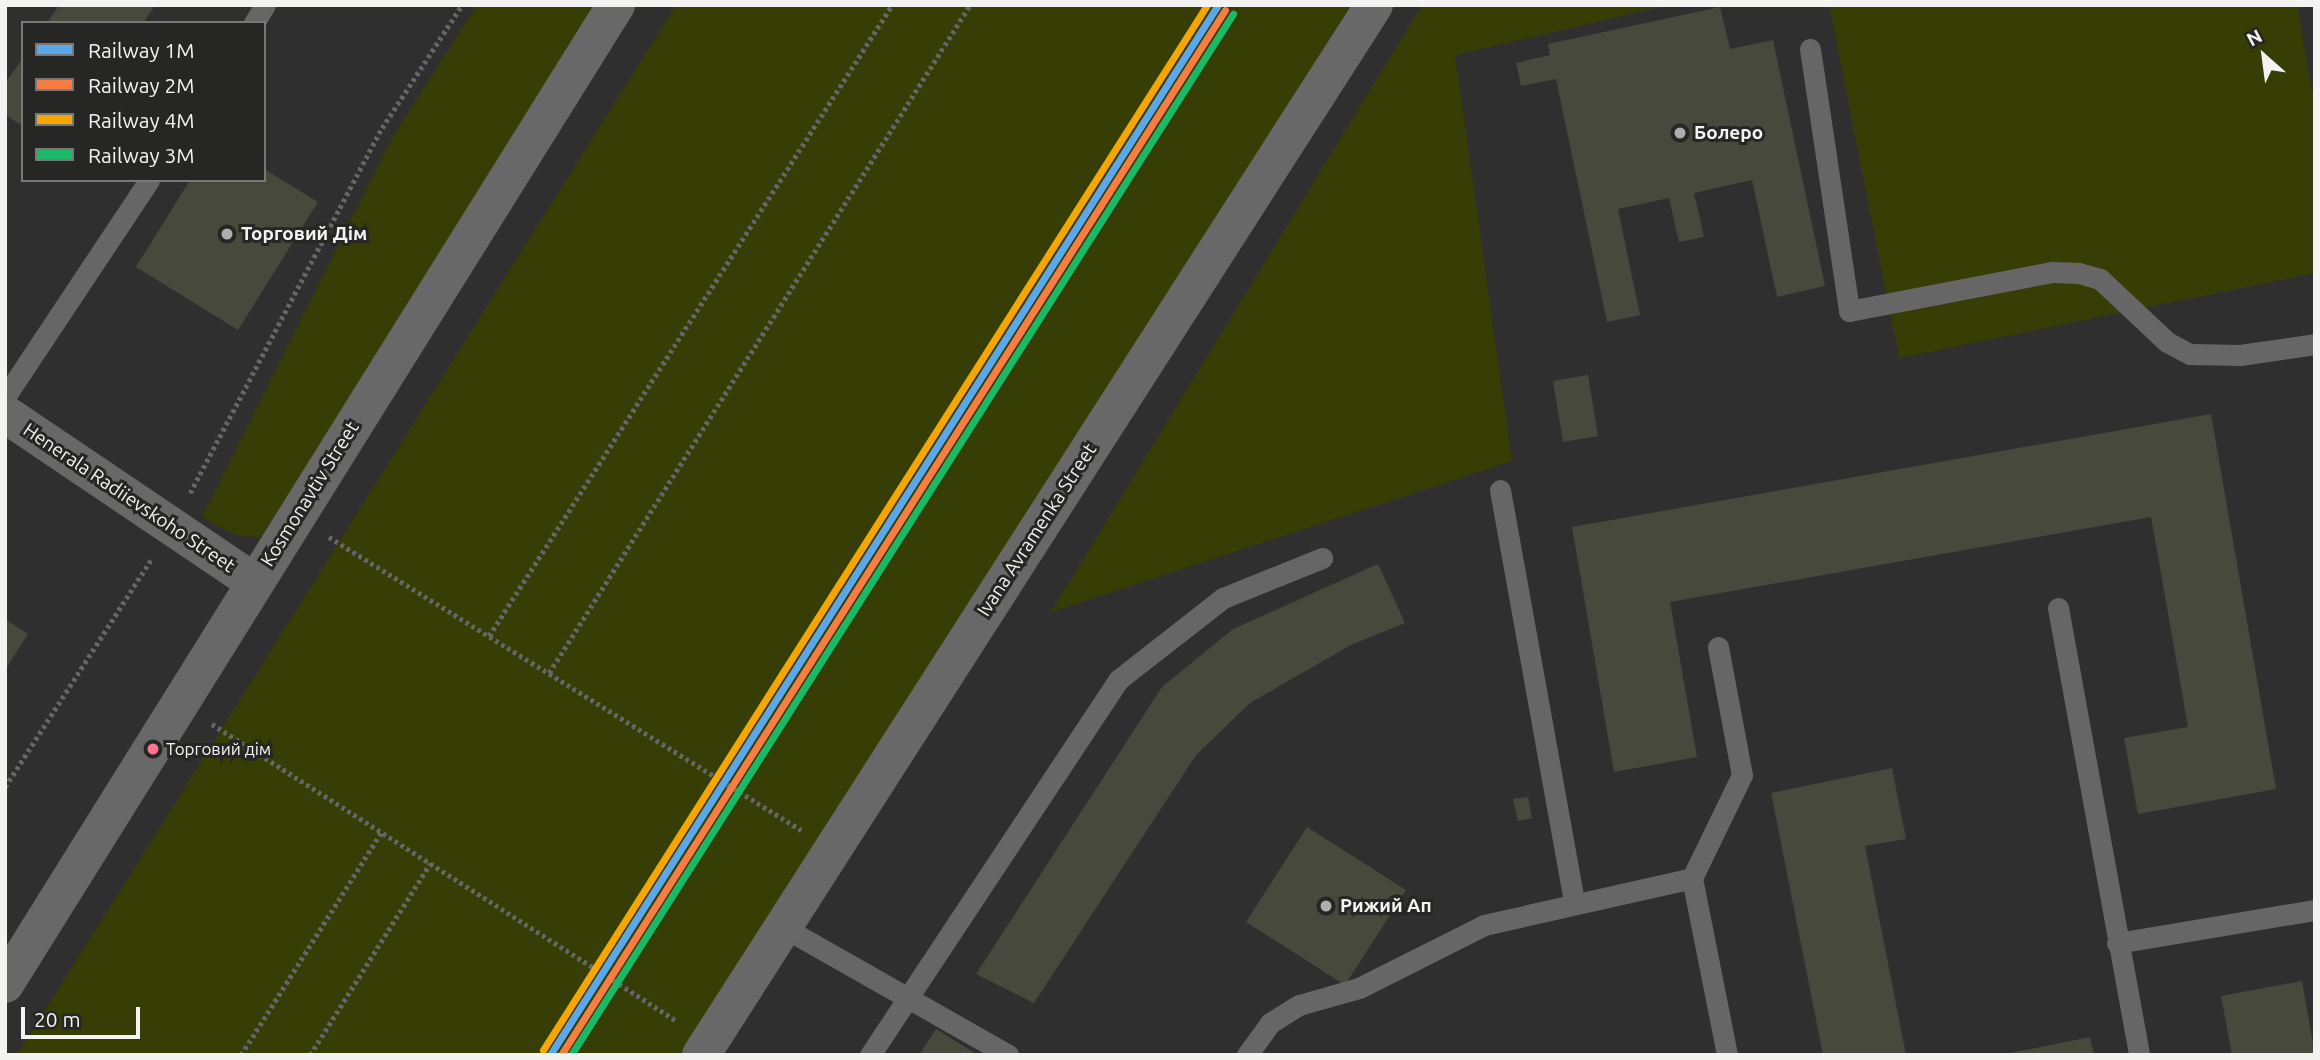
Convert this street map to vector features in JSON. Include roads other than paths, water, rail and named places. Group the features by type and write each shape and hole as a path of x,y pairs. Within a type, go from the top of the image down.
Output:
{"street":[{"name":"Kosmonavtiv Street","path":"5,984 617,5"},
{"name":"Ivana Avramenka Street","path":"705,1048 1374,5"},
{"name":"Henerala Radiievskoho Street","path":"5,414 254,582"}],"lane":[{"path":"255,21 265,5"},
{"path":"1810,49 1849,312 2052,272 2079,273 2100,279 2167,342 2190,354 2240,355 2315,344"},
{"path":"5,397 148,182"},
{"path":"1500,490 1574,903"},
{"path":"870,1055 1118,680 1223,598 1322,558"},
{"path":"2058,608 2139,1055"},
{"path":"1718,647 1742,775 1692,878 1727,1055"},
{"path":"1247,1055 1270,1023 1298,1005 1359,988 1484,925 1692,878"},
{"path":"2117,943 2315,910"},
{"path":"783,926 905,999 1007,1055"}],"rail line":[{"name":"4М","path":"543,1050 1207,5"},
{"name":"1М","path":"550,1055 1218,5"},
{"name":"2М","path":"561,1055 1225,10"},
{"name":"3М","path":"571,1055 1233,14"}],"place":[{"name":"Болеро","path":"1680,133"},
{"name":"Торговий Дім","path":"227,234"},
{"name":"Торговий дім","path":"153,749"},
{"name":"Рижий Ап","path":"1326,906"}]}
